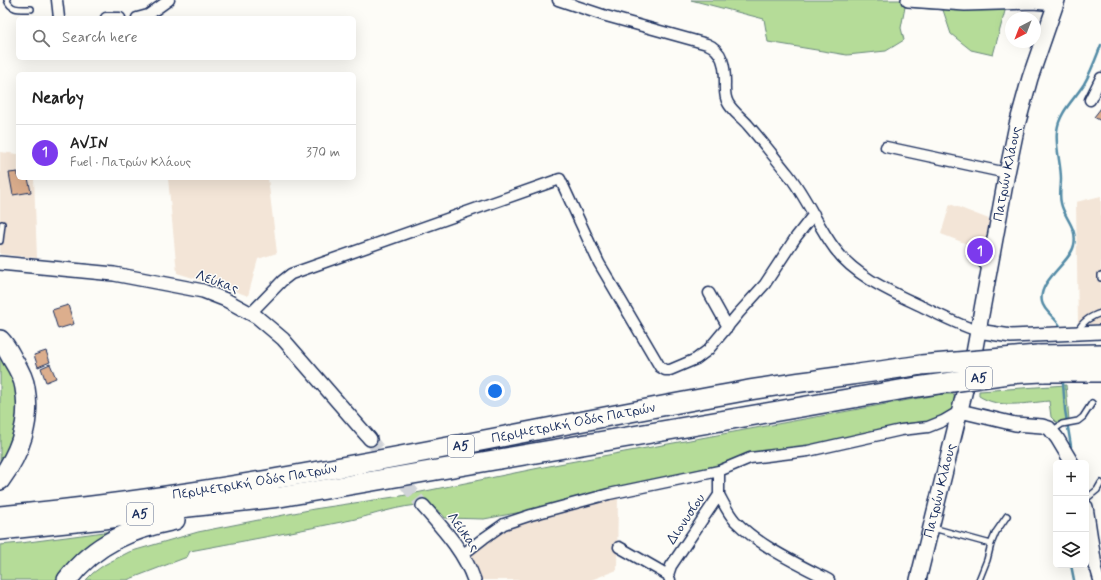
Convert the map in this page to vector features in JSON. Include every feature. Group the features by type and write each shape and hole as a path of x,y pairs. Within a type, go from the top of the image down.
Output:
{"highway":[{"path":"0,340 4,344 16,366 25,387 26,422 20,447 10,466 0,480"},
{"name":"Περιμετρική Οδός Πατρών","path":"0,530 104,519 179,508 280,497 916,387 1008,374 1040,364 1101,354"},
{"name":"Περιμετρική Οδός Πατρών","path":"0,516 170,496 283,478 746,391 920,365 1040,364 1101,372"},
{"path":"67,580 88,557 109,542 126,533 168,521 280,497"}],"main road":[{"name":"Πατρών Κλάους","path":"918,580 960,411 978,331 1006,173 1024,97 1056,2"}],"street":[{"path":"57,0 59,16"},
{"path":"144,16 169,0"},
{"path":"558,0 606,16 707,44 716,49 720,54 723,63 728,103 790,176 826,236 840,255 874,282 947,319 978,331 1011,336 1101,332"},
{"path":"908,0 965,4 1056,2"},
{"path":"1090,100 1101,78"},
{"path":"886,147 1006,173"},
{"path":"251,313 282,281 291,274 560,178 599,263 660,367 665,370 670,370 696,359 708,350 765,284 796,237 814,214"},
{"name":"Λεύκας","path":"0,263 98,271 203,291 226,300 251,313 274,330 290,346 370,439"},
{"path":"709,293 728,327"},
{"path":"462,555 494,530 531,515 609,494 719,471 750,458 808,451 894,432 928,427 943,421 960,411 1015,424 1057,427 1069,458"},
{"name":"Διονυσίου","path":"669,578 672,564 719,495 719,471"},
{"path":"719,495 733,517 754,536 775,551 828,580"},
{"name":"Λεύκας","path":"423,506 462,555 474,580"},
{"path":"1089,523 1098,571"},
{"path":"619,547 669,578"}],"lane":[{"path":"7,0 11,7 17,10 31,9"},
{"path":"0,242 2,224"},
{"path":"1077,333 1080,325 1101,313"},
{"path":"1057,427 1080,419 1092,403"},
{"path":"1089,497 1097,490 1101,483"},
{"path":"979,580 996,532 1008,516"},
{"path":"932,527 991,544"}],"shaded area":[{"path":"0,152 16,154 16,180 34,180 37,258 0,254"},
{"path":"168,180 268,180 277,253 258,259 248,296 177,273"},
{"path":"1101,196 1101,324 1078,325 1076,202"},
{"path":"950,204 994,221 988,252 941,234"},
{"path":"618,496 617,570 591,580 479,580 467,555 499,533 550,512"}],"green space":[{"path":"691,0 1008,0 993,55 971,50 951,34 943,10 905,7 901,28 904,40 886,51 847,55 768,42 764,19"},
{"path":"0,352 8,365 13,379 18,407 17,421 13,435 8,449 0,462"},
{"path":"1066,385 1069,420 1062,422 1056,422 1051,417 1049,401 1004,404 995,403 979,396 979,391"},
{"path":"941,394 954,394 955,401 953,412 930,422 816,446 761,452 717,465 548,507 484,519 445,518 432,507 414,505 351,520 190,551 187,557 127,580 86,580 104,565 129,552 198,532 314,509 401,496 559,464"},
{"path":"112,531 74,558 55,580 0,580 0,545"}],"building":[{"path":"1101,108 1101,121 1094,117"},
{"path":"16,172 16,180 28,180 31,192 13,195 9,173"},
{"path":"68,305 74,324 58,329 52,310"},
{"path":"46,351 50,362 38,367 34,355"},
{"path":"50,364 56,378 46,382 41,368"}],"waterway":[{"path":"1061,328 1057,321 1043,306 1042,302 1044,287 1072,251 1075,239 1074,233 1060,200 1061,173 1057,131 1058,124 1064,112 1087,79 1101,45"},
{"path":"1063,383 1065,410 1071,446 1070,449"},
{"path":"1072,568 1074,580"}],"tunnel":[{"path":"370,439 423,506"}],"place":[{"name":"AVIN","path":"980,251"}]}
